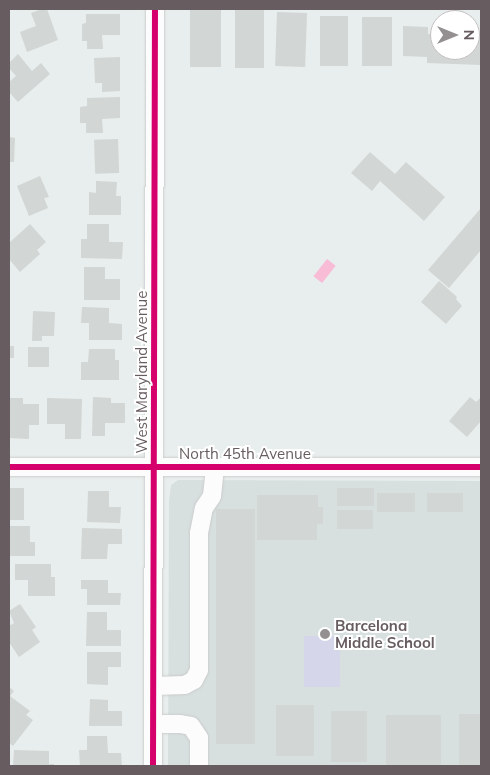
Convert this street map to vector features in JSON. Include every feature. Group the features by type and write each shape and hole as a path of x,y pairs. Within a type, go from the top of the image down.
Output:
{"street":[{"name":"West Maryland Avenue","path":"153,766 155,9"},
{"path":"153,686 185,685 194,680 199,670 199,533 204,508 212,496 215,466"},
{"name":"North 45th Avenue","path":"9,467 481,467"},
{"path":"153,724 191,726 199,738 199,766"}],"shaded area":[{"path":"327,259 336,266 322,283 313,276"},
{"name":"Barcelona Middle School","path":"178,480 481,481 481,766 168,766 169,501 171,485"},
{"path":"304,636 340,636 340,687 304,687"}],"building":[{"path":"47,9 58,40 27,52 20,32 36,26 31,13"},
{"path":"190,9 221,9 221,67 190,67"},
{"path":"235,9 264,9 264,68 235,68"},
{"path":"277,12 307,13 305,67 275,66"},
{"path":"86,14 120,14 120,35 102,35 103,49 87,49 87,41 82,41 82,24 86,23"},
{"path":"320,16 348,16 348,66 320,66"},
{"path":"362,17 392,17 392,66 362,66"},
{"path":"403,26 428,27 428,34 430,34 430,60 480,60 481,36 481,65 427,63 427,57 403,56"},
{"path":"18,54 32,71 41,63 50,74 18,102 9,92 9,82 16,76 9,68 9,63"},
{"path":"120,57 120,91 102,92 102,83 95,83 94,58"},
{"path":"120,97 120,118 102,119 103,133 86,133 86,123 80,123 80,107 87,106 87,98"},
{"path":"9,137 15,138 14,162 9,162"},
{"path":"118,139 119,173 95,174 94,140"},
{"path":"370,152 395,174 406,162 445,197 424,221 380,181 372,191 351,173"},
{"path":"40,176 49,197 44,198 48,208 29,216 17,186"},
{"path":"96,181 117,182 116,196 121,196 121,215 89,215 89,192 96,193"},
{"path":"481,208 481,250 449,288 428,270"},
{"path":"30,224 46,242 37,250 40,254 20,272 9,259 9,243"},
{"path":"87,224 109,224 109,242 123,242 122,259 81,258 81,239 87,239"},
{"path":"84,267 105,267 105,279 120,279 120,300 84,300"},
{"path":"439,281 457,297 456,299 462,306 446,324 421,302"},
{"path":"82,307 109,308 109,323 122,324 122,340 89,340 89,323 81,323"},
{"path":"33,311 55,312 54,336 42,336 42,341 32,341"},
{"path":"9,346 14,346 14,358 9,358"},
{"path":"28,347 49,347 49,367 28,367"},
{"path":"89,349 115,349 115,360 119,360 119,380 81,380 81,362 88,362"},
{"path":"93,397 111,398 111,403 125,403 125,423 105,423 105,436 92,436"},
{"path":"470,397 476,402 481,397 481,421 467,437 449,421"},
{"path":"9,398 23,398 23,404 39,404 39,425 29,425 29,439 9,438"},
{"path":"47,398 82,399 81,439 65,439 65,424 47,424"},
{"path":"9,488 24,488 24,520 9,520"},
{"path":"337,488 374,488 374,506 337,506"},
{"path":"88,491 109,491 109,507 121,507 120,523 87,522"},
{"path":"377,493 415,493 415,512 377,512"},
{"path":"427,493 463,493 463,512 427,512"},
{"path":"257,495 318,495 318,507 323,507 323,524 317,524 317,540 257,540"},
{"path":"216,509 255,509 255,744 216,744"},
{"path":"337,510 373,510 373,529 337,529"},
{"path":"9,526 30,526 30,542 35,542 35,556 10,556"},
{"path":"82,528 122,529 122,544 108,544 107,559 81,559"},
{"path":"15,564 51,564 51,577 55,577 55,596 28,596 28,580 15,580"},
{"path":"81,580 108,580 108,593 121,593 120,605 87,605 87,589 81,589"},
{"path":"20,604 36,627 32,630 40,642 19,657 9,642 9,626 14,623 9,611"},
{"path":"87,612 107,612 107,630 121,630 121,646 86,646"},
{"path":"87,652 121,652 121,667 108,667 108,685 87,684"},
{"path":"9,687 14,691 10,696 30,711 26,715 33,720 13,746 9,743"},
{"path":"90,699 108,700 108,711 122,711 122,726 89,726"},
{"path":"276,705 314,705 314,756 276,756"},
{"path":"331,711 367,711 367,762 331,762"},
{"path":"459,714 481,714 481,766 459,766"},
{"path":"386,715 441,715 441,766 386,766"},
{"path":"87,736 107,736 108,753 121,753 122,766 80,766 79,750 87,750"},
{"path":"14,750 49,751 49,764 54,764 54,766 13,766"}],"cycle path":[{"path":"153,766 155,9"},
{"path":"9,467 481,467"}],"place":[{"name":"Barcelona Middle School","path":"325,634"}]}
